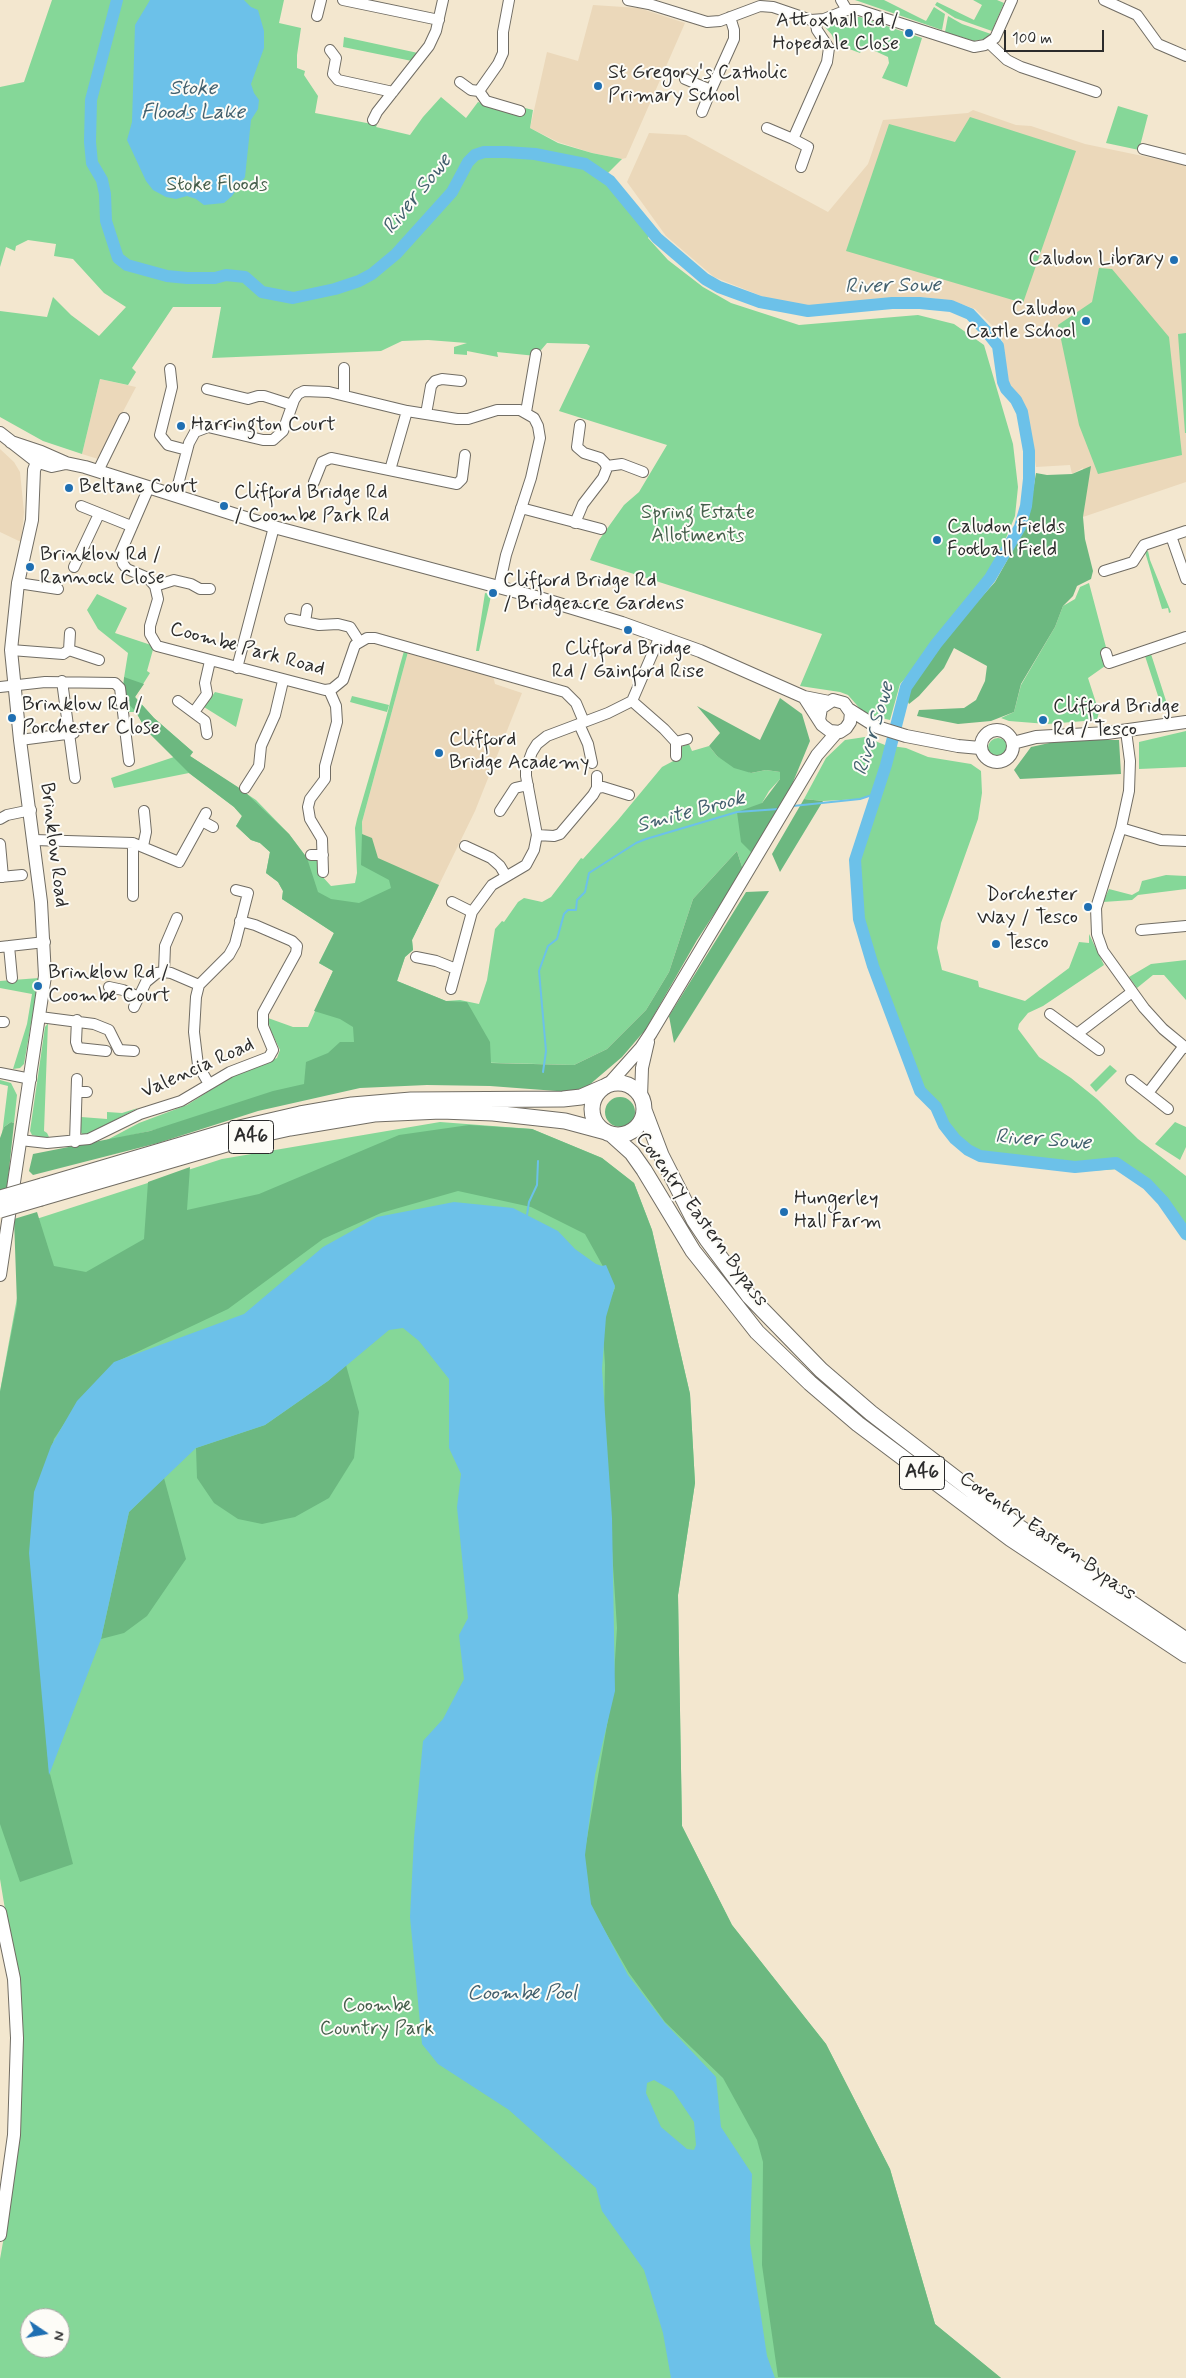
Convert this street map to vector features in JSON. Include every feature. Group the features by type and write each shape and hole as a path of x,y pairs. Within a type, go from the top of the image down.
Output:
{"highway":[{"path":"617,1083 627,1085 643,1103 641,1122 633,1131 624,1135 609,1133 596,1123 592,1110 595,1097 606,1086 617,1083"},
{"name":"Coventry Eastern Bypass","path":"0,1210 42,1192 226,1132 300,1114 352,1105 411,1100 563,1099 581,1097 606,1086"},
{"name":"Coventry Eastern Bypass","path":"643,1103 661,1155 694,1220 749,1296 814,1363 871,1413 1012,1522 1186,1640"},
{"name":"Coventry Eastern Bypass","path":"0,1198 42,1192 254,1136 308,1124 374,1114 441,1111 493,1113 565,1121 609,1133 632,1153 694,1250 724,1290 758,1332 810,1383 888,1448 1004,1534 1186,1655"}],"main road":[{"path":"0,433 10,442 39,456 98,471 274,527 577,609 660,636 748,671 804,697 829,702 842,702 850,710 883,729 906,736 958,746 980,748"},
{"path":"39,456 52,466"},
{"name":"Brinklow Road","path":"0,1274 31,1079 44,976 45,942 34,840 13,684 11,650 18,583 32,520 34,487 39,456"},
{"path":"34,487 52,466 66,463"},
{"path":"804,697 827,730 883,729"},
{"path":"817,755 822,736 821,708 829,702"},
{"path":"606,1086 641,1048 652,1033 817,755 850,722 850,710"},
{"path":"1013,743 1036,737 1126,731 1186,722"},
{"path":"992,730 1006,732 1013,743 1010,755 1004,761 998,762 987,759 982,755 980,748 984,735 992,730"},
{"path":"643,1103 642,1068 652,1033"},
{"path":"0,1912 14,1979 18,2038 14,2135 0,2235"}],"street":[{"path":"317,16 320,0"},
{"path":"343,0 438,20"},
{"path":"373,120 377,112 429,46 443,0"},
{"path":"479,91 502,57 503,28 509,0"},
{"path":"628,0 649,4 707,22 717,22 755,7 764,6 776,7 800,18 815,20 847,10 862,11 967,46 978,47 989,43 999,32 1012,0"},
{"path":"840,0 847,10"},
{"path":"1104,0 1135,14 1141,19 1158,44 1186,56"},
{"path":"702,112 734,40 734,30 730,17"},
{"path":"793,139 829,57 828,45 819,34 815,20"},
{"path":"989,43 1007,60 1021,67 1096,92"},
{"path":"330,50 336,58 333,74 338,80 393,92"},
{"path":"685,79 711,90"},
{"path":"460,82 471,90 479,91 486,101 520,111"},
{"path":"768,128 808,147 801,167"},
{"path":"1143,150 1186,160"},
{"path":"526,412 536,354"},
{"path":"344,368 344,395"},
{"path":"170,369 172,388 160,435 168,445 187,450"},
{"path":"426,414 431,386 435,380 461,381"},
{"path":"207,389 245,399 264,396 292,405"},
{"path":"175,496 192,435 204,428 263,440 273,440 283,431 292,405 298,394 304,391 344,395 407,411 462,419 497,410 513,409 526,412 536,422 540,438 531,478 498,587"},
{"path":"390,470 407,411"},
{"path":"98,471 124,418"},
{"path":"580,424 576,442 577,447 584,453 600,458 606,466"},
{"path":"314,482 322,462 331,458 457,484 462,478 465,455"},
{"path":"606,466 622,464 643,472"},
{"path":"575,523 583,504 602,478 606,466"},
{"path":"149,487 122,547 121,559 127,569 148,578 156,586 174,580 191,584 203,593"},
{"path":"81,506 132,526"},
{"path":"521,508 600,530"},
{"path":"74,567 99,514"},
{"path":"237,668 274,527"},
{"path":"1104,571 1133,562 1143,545 1186,531"},
{"path":"1171,536 1186,579"},
{"path":"18,583 58,590"},
{"name":"Coombe Park Road","path":"156,586 158,599 150,626 152,640 163,649 283,681 329,690 343,680 352,651 359,642 350,627 338,624 319,626 290,619"},
{"name":"Coombe Park Road","path":"305,622 307,609"},
{"path":"11,650 63,654 68,650 70,633"},
{"path":"451,989 472,912 492,884 530,860 537,835 526,768 537,744 547,736 632,701 660,636"},
{"path":"1106,653 1109,663 1186,637"},
{"path":"359,642 368,638 375,638 565,692 573,699 582,723 592,763"},
{"path":"68,650 99,660"},
{"path":"194,712 207,694 205,683 210,661"},
{"path":"245,788 252,771 261,760 261,746 265,733 275,715 283,681"},
{"path":"62,682 71,733 75,778"},
{"path":"0,687 13,684 115,682 120,688 129,762"},
{"path":"323,872 322,839 310,819 308,807 310,799 329,783 325,766 337,714 329,690"},
{"path":"178,701 205,721 207,734"},
{"path":"632,701 676,742 676,756"},
{"path":"1126,731 1131,775 1127,806 1096,908 1095,926 1103,951 1132,992 1157,1023 1185,1047 1148,1092"},
{"path":"20,740 71,733"},
{"path":"676,742 687,739"},
{"path":"537,835 554,836 560,834 593,795 597,788 597,776"},
{"path":"500,811 515,788 528,786"},
{"path":"597,788 603,787 629,795"},
{"path":"0,819 7,815 30,810"},
{"path":"132,897 138,845 146,832 144,811"},
{"path":"34,840 138,845 179,862 204,817 213,827"},
{"path":"1121,828 1161,840 1186,841"},
{"path":"0,844 2,877 22,876"},
{"path":"465,846 477,846 500,866 506,876"},
{"path":"310,855 323,855"},
{"path":"208,1084 198,1065 194,1032 196,997 199,986 229,955 235,944 251,882"},
{"path":"236,890 248,893"},
{"path":"452,902 472,912"},
{"path":"164,972 164,953 177,918"},
{"name":"Valencia Road","path":"20,1140 47,1143 75,1142 89,1139 140,1114 182,1101 208,1084 272,1053 273,1050 263,1026 263,1013 298,946 292,941 255,925 240,921"},
{"path":"1141,930 1186,926"},
{"path":"172,929 182,934"},
{"path":"12,978 4,946 45,942"},
{"path":"416,957 436,961 456,969"},
{"path":"134,1008 152,977 164,972 171,973 199,986"},
{"path":"109,987 123,990 139,997"},
{"path":"1077,1034 1132,992"},
{"path":"1050,1014 1099,1050"},
{"path":"40,1017 77,1020 94,1024 109,1030 119,1050 134,1051"},
{"path":"77,1020 76,1042 78,1048 106,1051"},
{"path":"0,1073 31,1079"},
{"path":"75,1142 82,1092 77,1080"},
{"path":"1132,1080 1168,1109"}],"shaded area":[{"name":"St Gregory's Catholic Primary School","path":"593,5 639,8 685,23 626,158 622,159 592,153 558,142 530,128 547,52 578,61"},
{"name":"Caludon Castle School","path":"973,110 1016,125 1031,126 1085,144 1186,165 1186,482 1083,517 1085,499 1083,468 1072,474 1070,465 1036,467 1027,411 1009,386 1003,343 999,332 975,309 953,301 923,297 804,306 769,299 714,277 666,236 627,182 649,133 686,135 828,212 868,164 883,120 968,113"},
{"path":"100,379 136,387 98,459 82,454"},
{"path":"0,449 14,462 20,472 24,512 21,542 0,532"},
{"name":"Clifford Bridge Academy","path":"408,652 493,676 495,684 522,693 475,811 435,893 363,862 362,822"}],"green space":[{"path":"52,0 284,0 279,23 301,28 297,68 305,71 304,75 318,96 315,113 377,125 376,127 410,135 441,97 466,118 478,102 517,114 521,107 533,110 530,128 558,143 622,159 601,180 623,198 650,233 648,238 668,260 703,287 731,303 799,325 918,315 954,324 984,345 1013,444 1018,487 1015,516 999,555 985,577 926,650 916,667 900,684 890,720 862,711 848,695 800,686 822,634 590,560 599,540 624,505 639,492 667,445 559,411 590,346 587,344 547,343 536,356 497,352 498,357 467,351 467,355 454,354 454,347 467,343 428,340 402,341 381,351 212,358 221,307 173,307 132,368 136,372 128,385 100,379 82,454 43,441 0,417 0,311 47,317 53,297 71,315 99,336 126,307 104,293 73,259 54,256 56,244 28,240 16,246 15,251 6,247 0,267 0,87 24,82"},
{"path":"855,0 884,0 926,21 934,7 945,14 942,30"},
{"path":"973,0 997,0 1004,3 992,31 955,18 935,5 937,2 974,20 982,5"},
{"path":"948,16 962,24 991,34 984,39 974,41 945,32"},
{"path":"851,17 860,17 922,38 907,87 882,78 889,63 888,57 864,46 860,53 844,47 837,48 832,35 824,26"},
{"path":"344,37 418,53 412,61 343,47"},
{"path":"1118,106 1148,115 1139,150 1106,143"},
{"path":"970,117 1076,151 1023,303 846,251 889,124 955,142"},
{"path":"1099,268 1112,269 1169,337 1182,455 1098,474 1079,425 1058,325 1092,302"},
{"path":"1186,333 1186,433 1185,433 1178,334"},
{"path":"1091,466 1083,517 1085,539 1093,571 1091,579 1077,586 1073,596 1063,606 1055,627 1021,684 1014,712 991,721 958,724 917,716 919,710 964,708 976,700 985,681 987,666 954,648 944,668 919,696 909,704 907,700 912,682 942,641 995,582 1014,548 1029,515 1036,473 1047,475 1072,474"},
{"path":"1148,551 1171,612 1169,613 1168,608 1162,609 1145,552"},
{"path":"1089,583 1107,651 1101,654 1105,666 1088,678 1099,712 1097,720 1047,724 1009,721 1001,718 1014,712 1021,685 1055,627 1063,606 1075,599 1080,587"},
{"path":"485,593 491,596 479,651 476,651"},
{"path":"97,594 127,608 115,633 154,646 147,671 150,673 135,697 154,718 193,752 190,756 256,800 289,834 307,858 318,860 321,875 331,886 355,883 357,873 355,828 357,819 404,651 408,652 362,822 363,862 435,893 412,940 413,950 405,957 397,981 446,1001 460,1000 479,1004 487,980 495,929 502,921 504,922 518,902 524,898 542,902 551,897 581,858 583,859 618,820 662,767 677,759 681,747 689,744 692,751 709,746 717,756 751,773 766,770 780,772 780,779 769,791 762,803 752,853 743,870 737,851 693,899 669,972 646,1010 607,1049 574,1065 426,1061 105,1141 139,1123 187,1105 233,1076 277,1058 280,1050 270,1029 268,1018 293,1027 308,1027 333,971 319,963 334,933 282,899 283,891 278,882 266,873 270,852 260,843 251,840 236,826 242,816 234,807 189,773 114,788 111,778 174,757 146,730 136,712 125,712 123,684 128,653 98,629 87,610"},
{"path":"1151,654 1168,707 1164,708 1160,702 1145,656"},
{"path":"124,677 144,684 135,697 154,718 193,752 190,756 244,791 289,834 307,858 318,892 331,899 359,903 391,888 389,880 361,865 362,834 372,838 378,858 439,885 412,940 413,950 405,957 397,981 446,1001 467,1002 490,1042 491,1063 574,1065 607,1049 646,1010 669,972 693,899 737,851 743,870 697,940 646,1029 622,1057 588,1086 570,1092 490,1086 427,1085 360,1088 258,1111 158,1143 33,1175 29,1171 33,1154 150,1131 273,1091 304,1084 306,1062 328,1053 340,1042 354,1042 353,1027 340,1019 314,1011 333,971 319,963 334,933 282,899 283,891 278,882 266,873 270,852 260,843 251,840 236,826 242,816 234,807 189,773 146,730 136,712 124,699"},
{"path":"215,692 243,699 236,727 204,707"},
{"path":"352,696 389,705 387,712 350,702"},
{"path":"780,698 802,714 810,741 791,787 752,853 741,842 737,812 762,803 780,779 780,772 766,770 751,773 734,768 717,756 709,746 720,733 697,706 760,740"},
{"path":"1186,731 1186,767 1139,769 1139,742"},
{"path":"865,737 885,745 906,748 928,757 971,764 981,771 982,793 978,819 941,923 937,948 942,970 978,981 979,987 1025,1001 1069,968 1079,942 1089,943 1089,934 1104,965 1043,1006 1028,1013 1019,1024 1018,1029 1039,1057 1071,1078 1097,1099 1138,1139 1186,1176 1186,1241 1158,1203 1135,1179 1119,1169 1089,1171 982,1161 969,1156 948,1138 933,1109 925,1103 907,1069 854,917 855,860 875,794 860,799 823,801 804,799 826,758 845,740"},
{"path":"998,738 1005,741 1008,748 1005,755 998,758 991,755 988,748 991,741"},
{"path":"1063,740 1119,740 1121,774 1020,779 1014,770 1031,747"},
{"path":"804,799 823,801 780,872 772,854"},
{"path":"1166,875 1186,876 1186,889 1138,895 1132,900 1103,902 1109,889 1132,895 1139,891 1142,881"},
{"path":"769,891 674,1043 669,1016 746,892"},
{"path":"1186,960 1186,1000 1164,975 1153,975 1137,988 1129,977 1151,964"},
{"path":"39,978 24,1064 20,1068 13,1069 27,1024 32,994 0,988 0,981"},
{"path":"48,1023 44,1131 49,1137 40,1137 32,1135 30,1131 45,1027"},
{"path":"1110,1065 1117,1071 1096,1092 1090,1085"},
{"path":"0,1080 11,1083 17,1095 14,1123 11,1122 4,1127 2,1135 8,1086 0,1084"},
{"path":"620,1097 630,1102 635,1112 630,1122 620,1127 610,1122 605,1112 610,1102"},
{"path":"138,1108 87,1135 83,1135 79,1130 81,1117 107,1119 107,1112 122,1113"},
{"path":"11,1122 14,1123 7,1189 0,1191 0,1138 4,1127"},
{"name":"Coombe Country Park","path":"440,1122 532,1129 602,1158 634,1183 652,1230 690,1394 695,1483 678,1595 682,1826 732,1925 826,2044 890,2169 935,2324 1001,2378 0,2378 0,2259 9,2208 16,1976 0,1879 0,1391 17,1298 24,1223 222,1159"},
{"path":"1175,1122 1186,1127 1186,1147 1180,1160 1155,1144"},
{"path":"469,1125 532,1129 602,1158 634,1183 652,1230 690,1394 695,1483 678,1595 682,1826 732,1925 826,2044 890,2169 935,2324 1001,2378 778,2377 762,2265 763,2162 757,2140 723,2078 665,2022 629,1973 590,1905 583,1861 613,1691 617,1628 604,1424 605,1365 602,1318 615,1288 585,1234 531,1207 458,1191 381,1213 323,1239 228,1309 116,1362 82,1397 54,1439 42,1480 30,1543 49,1770 73,1864 20,1882 0,1824 0,1392 17,1304 14,1219 37,1212 54,1266 86,1272 144,1239 148,1182 190,1167 187,1210 259,1194 399,1135"},
{"path":"346,1365 359,1412 354,1458 329,1498 295,1517 262,1524 238,1519 214,1503 197,1478 196,1448 265,1425 328,1381"},
{"path":"164,1478 186,1559 147,1616 124,1633 101,1639 129,1512"}],"water":[{"name":"Stoke Floods Lake","path":"150,0 244,0 251,7 258,10 264,31 264,48 251,84 259,100 258,109 251,120 245,177 232,196 224,203 204,205 196,199 187,196 176,199 166,197 153,190 146,181 127,140 132,122 135,25"},
{"name":"Coombe Pool","path":"454,1202 513,1208 558,1231 575,1249 596,1264 606,1265 615,1286 606,1317 602,1369 612,1518 615,1691 595,1775 585,1855 591,1904 628,1975 665,2023 716,2077 721,2127 752,2174 750,2243 767,2356 775,2378 671,2378 663,2333 644,2270 602,2211 596,2188 509,2110 438,2064 422,2044 410,1917 414,1838 423,1741 443,1719 464,1679 459,1635 468,1618 457,1507 461,1474 449,1448 449,1379 419,1341 403,1328 389,1330 328,1381 265,1425 196,1448 129,1512 101,1639 49,1775 29,1553 34,1492 51,1446 77,1401 114,1362 244,1314 323,1247 377,1217","holes":["654,2080 673,2091 694,2122 696,2145 694,2150 687,2149 661,2127 646,2093 647,2083"]}],"waterway":[{"name":"River Sowe","path":"117,0 91,100 90,142 92,163 102,180 105,194 106,221 118,258 127,265 167,276 215,278 226,275 245,277 262,292 293,298 335,289 359,281 372,274 396,254 452,192 468,162 475,155 484,152 535,154 585,164 610,181 657,238 705,279 719,287 760,302 808,311 892,303 951,306 970,314 987,332 998,346 1003,382 1006,389 1016,400 1022,412 1029,451 1029,479 1026,506 1020,527 990,578 936,644 906,687 886,765 855,860 859,919 873,966 920,1091 936,1107 944,1125 955,1139 968,1150 980,1156 1075,1167 1116,1163 1147,1184 1163,1201 1186,1234"},
{"name":"Smite Brook","path":"793,806 860,799 875,794"},
{"name":"Smite Brook","path":"543,1072 546,1051 539,971 548,946 557,939 564,914 568,910 576,910 577,900 585,892 589,873 636,843 646,839 737,812 779,809"},
{"name":"Smite Brook","path":"527,1215 529,1202 537,1185 538,1161"}],"place":[{"name":"Attoxhall Rd / Hopedale Close","path":"909,33"},
{"name":"St Gregory's Catholic Primary School","path":"598,86"},
{"name":"Caludon Library","path":"1174,260"},
{"name":"Caludon Castle School","path":"1086,321"},
{"name":"Harrington Court","path":"181,426"},
{"name":"Beltane Court","path":"69,488"},
{"name":"Clifford Bridge Rd / Coombe Park Rd","path":"224,506"},
{"name":"Caludon Fields Football Field","path":"937,540"},
{"name":"Brinklow Rd / Rannock Close","path":"30,567"},
{"name":"Clifford Bridge Rd / Bridgeacre Gardens","path":"493,593"},
{"name":"Clifford Bridge Rd / Gainford Rise","path":"628,630"},
{"name":"Brinklow Rd / Porchester Close","path":"12,718"},
{"name":"Clifford Bridge Rd / Tesco","path":"1043,720"},
{"name":"Clifford Bridge Academy","path":"439,753"},
{"name":"Dorchester Way / Tesco","path":"1088,907"},
{"name":"Tesco","path":"996,944"},
{"name":"Brinklow Rd / Coombe Court","path":"38,986"},
{"name":"Hungerley Hall Farm","path":"784,1212"}],"park label":[{"name":"Stoke Floods","path":"217,186"},
{"name":"Spring Estate Allotments","path":"698,526"}]}
